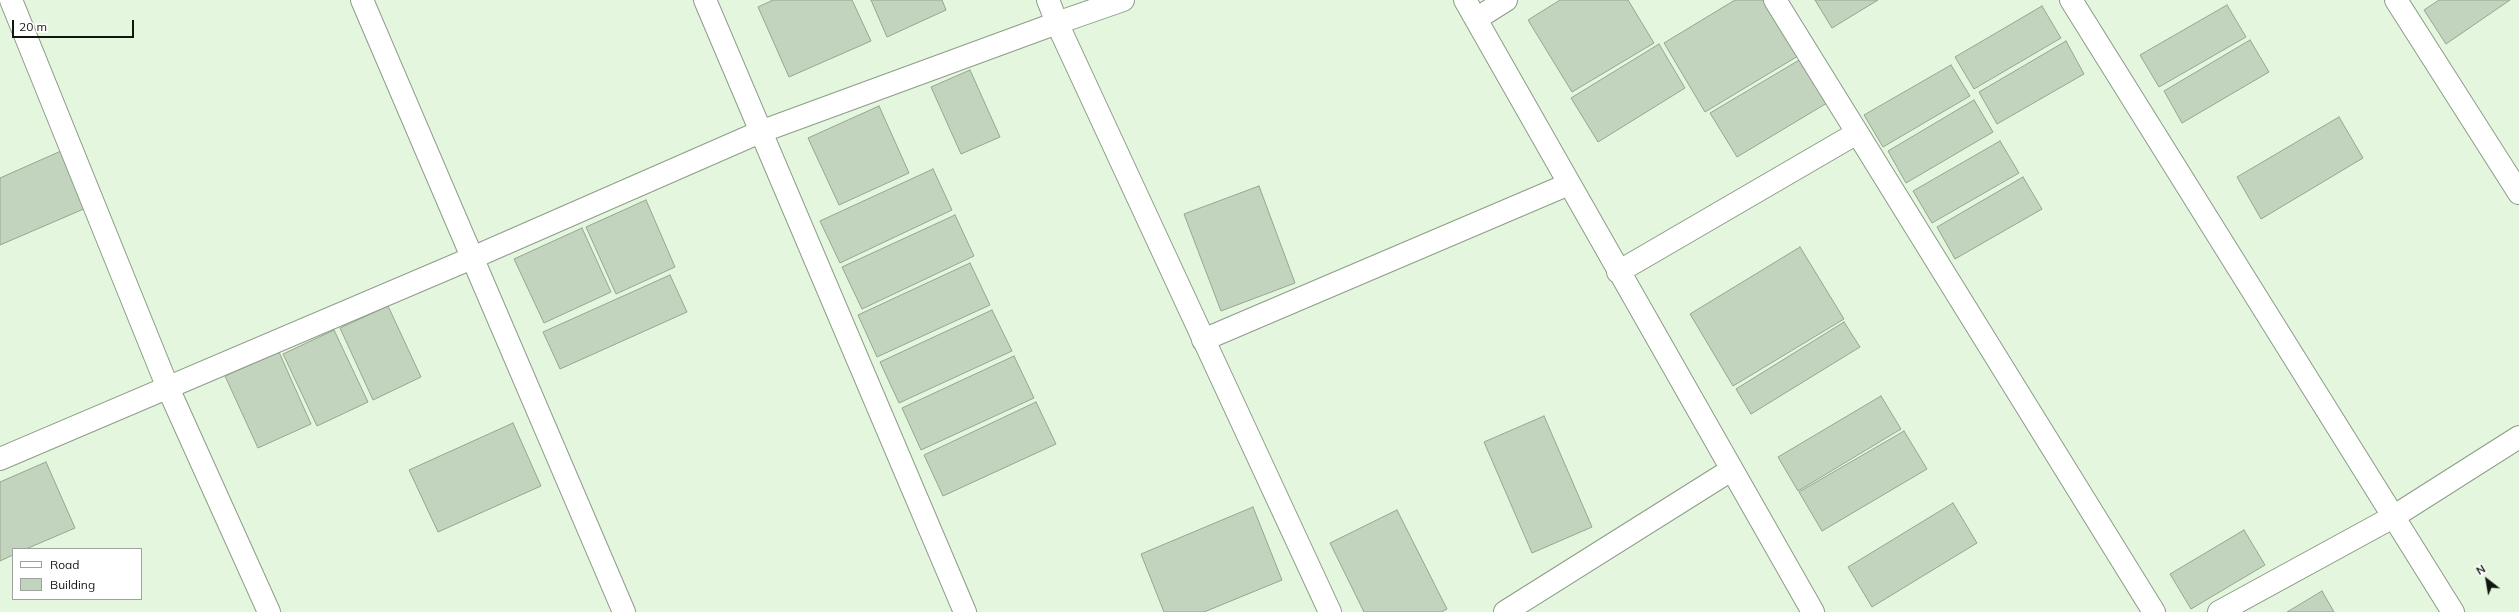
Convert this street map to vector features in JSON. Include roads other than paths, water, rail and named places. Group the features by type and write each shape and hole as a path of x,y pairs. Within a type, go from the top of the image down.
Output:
{"street":[{"path":"11,0 168,388 269,612"},
{"path":"362,0 624,612"},
{"path":"705,0 965,612"},
{"path":"1048,0 1057,23 1330,612"},
{"path":"0,459 472,258 760,132 1123,0"},
{"path":"1466,0 1618,272 1813,612"},
{"path":"1476,19 1506,0"},
{"path":"1775,0 2154,612"},
{"path":"2071,0 2453,612"},
{"path":"2396,0 2519,193"},
{"path":"1618,272 1857,133"},
{"path":"1204,340 1569,184"},
{"path":"2219,612 2393,517 2519,437"},
{"path":"1505,612 1732,470"}]}
